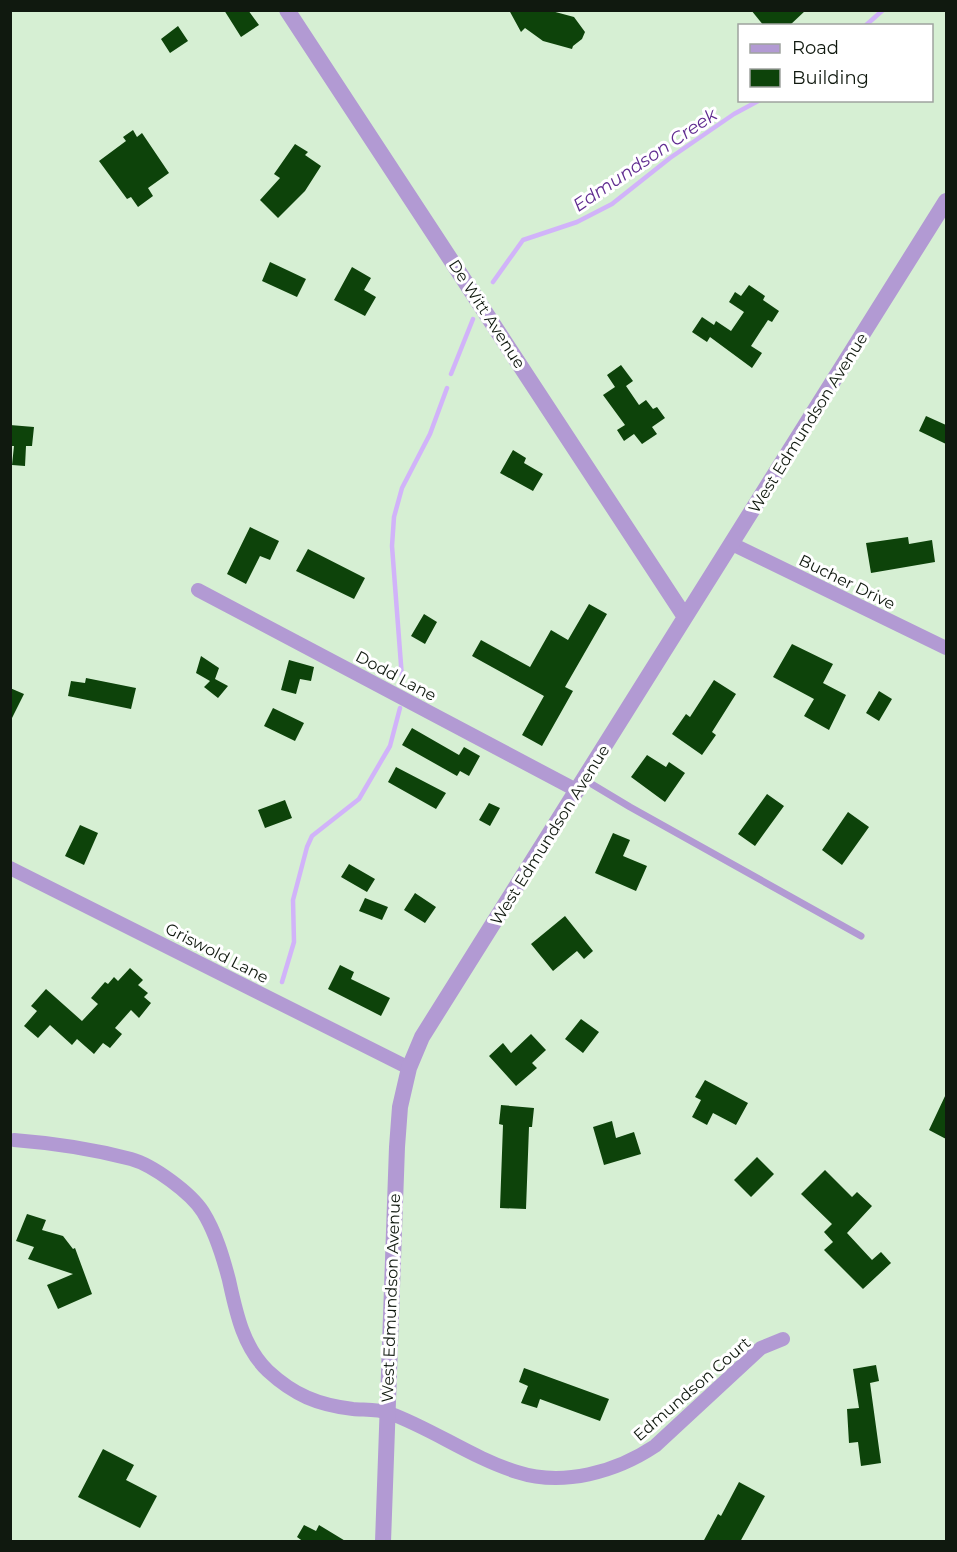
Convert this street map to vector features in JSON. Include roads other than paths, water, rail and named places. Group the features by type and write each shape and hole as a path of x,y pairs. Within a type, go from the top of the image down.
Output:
{"street":[{"name":"De Witt Avenue","path":"287,10 686,617"},
{"name":"West Edmundson Avenue","path":"382,1542 400,1107 409,1068 422,1037 946,201"},
{"name":"Bucher Drive","path":"732,544 946,648"},
{"name":"Dodd Lane","path":"198,590 581,785"},
{"name":"Griswold Lane","path":"10,868 409,1068"},
{"name":"Edmundson Court","path":"14,1140 49,1143 133,1159 184,1190 203,1211 219,1246 237,1315 248,1344 267,1370 295,1392 320,1404 387,1412 518,1472 547,1477 572,1477 608,1470 638,1457 655,1446 761,1348 783,1340"}],"lane":[{"path":"581,785 630,807 861,936"}],"waterway":[{"name":"Edmundson Creek","path":"867,24 883,10"},
{"name":"Edmundson Creek","path":"493,282 523,240 577,222 612,204 670,158 734,114 756,102"},
{"name":"Edmundson Creek","path":"451,374 473,319"},
{"name":"Edmundson Creek","path":"402,678 392,546 394,517 402,488 430,434 447,388"},
{"name":"Edmundson Creek","path":"282,982 294,942 293,900 307,847 312,836 359,799 390,746 400,708"}]}
